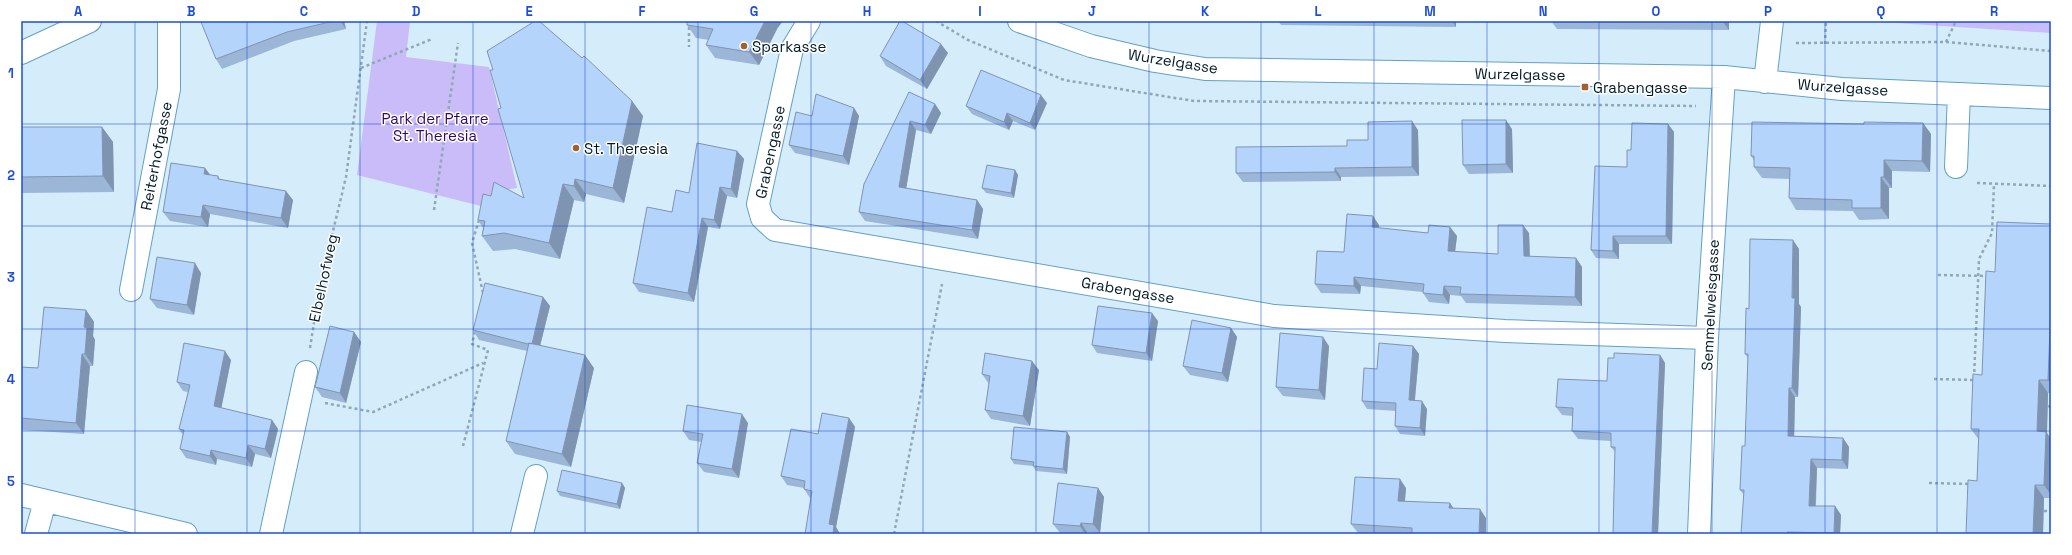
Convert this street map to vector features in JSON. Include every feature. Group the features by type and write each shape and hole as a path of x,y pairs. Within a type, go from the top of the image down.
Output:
{"street":[{"path":"21,54 90,21"},
{"name":"Reiterhofgasse","path":"131,290 168,89 169,21"},
{"name":"Grabengasse","path":"809,21 792,49 758,204 762,218 776,230 948,258 1274,316 1505,331 1707,338"},
{"name":"Wurzelgasse","path":"1019,21 1091,46 1155,61 1206,69 1724,77 1842,89 2051,98"},
{"path":"1765,82 1772,21"},
{"name":"Semmelweisgasse","path":"1699,534 1707,338 1724,77"},
{"path":"1956,166 1959,94"},
{"path":"271,534 306,372"},
{"path":"522,534 536,476"},
{"path":"21,495 186,534"},
{"path":"36,534 45,501"}],"path":[{"name":"Elbelhofweg","path":"306,372 320,285 346,177 367,21"},
{"path":"689,21 689,47"},
{"path":"1824,44 1826,21"},
{"path":"1946,42 1956,21"},
{"path":"361,68 432,40"},
{"path":"1790,43 1824,44 1946,42 2051,52"},
{"path":"434,210 458,43"},
{"path":"1970,182 2051,186"},
{"path":"1974,380 1979,259 1992,233 1994,184"},
{"path":"479,220 472,243 484,298"},
{"path":"894,534 948,258"},
{"path":"1938,275 1992,276"},
{"path":"463,446 488,350 472,344 476,329"},
{"path":"300,398 373,412 484,363"},
{"path":"1934,379 1978,380"},
{"path":"1929,483 1973,484"},
{"path":"2044,511 2051,511"}],"green space":[{"name":"Park der Pfarre St. Theresia","path":"377,21 410,21 406,57 489,67 517,188 497,191 489,208 357,175"},
{"path":"1866,21 2051,21 2051,33"}],"building":[{"path":"334,21 287,32 216,59 201,22"},
{"name":"St. Theresia","path":"535,21 539,21 582,58 584,56 632,101 613,188 575,179 574,186 563,184 549,243 504,233 482,236 485,221 478,220 483,194 491,196 494,182 524,198 498,109 501,108 490,70 493,70 487,51"},
{"path":"687,21 765,21 749,52 706,45 713,29 687,25"},
{"path":"900,21 941,44 920,80 880,56"},
{"path":"1617,21 1723,21 1723,22"},
{"path":"981,70 1041,95 1030,123 1007,113 1004,122 966,106"},
{"path":"909,92 935,104 925,125 910,121 899,187 977,200 972,230 859,212 864,184"},
{"path":"816,94 854,108 843,156 789,145 796,112 812,116"},
{"path":"1462,120 1506,120 1506,164 1463,165"},
{"path":"1412,121 1412,167 1335,168 1335,172 1236,173 1236,147 1347,146 1347,140 1368,140 1368,122"},
{"path":"1752,122 1864,124 1864,122 1923,123 1922,161 1884,160 1884,177 1881,177 1881,208 1852,208 1852,200 1789,198 1790,168 1754,167 1754,156 1751,156"},
{"path":"1632,123 1668,124 1666,236 1613,236 1613,251 1591,250 1595,166 1627,167 1627,150 1631,150"},
{"path":"21,127 102,127 103,176 21,177"},
{"path":"697,143 737,151 731,189 720,187 714,220 702,218 688,293 633,283 647,207 672,212 676,190 689,193"},
{"path":"171,163 205,168 204,174 218,176 218,179 286,191 281,218 203,205 201,217 163,212"},
{"path":"987,165 1015,170 1011,193 982,188"},
{"path":"1347,214 1373,216 1372,227 1428,233 1429,225 1450,227 1448,251 1498,254 1498,225 1523,225 1524,256 1576,258 1575,297 1460,294 1461,287 1444,286 1443,295 1423,293 1424,284 1354,277 1354,286 1315,284 1317,251 1344,252"},
{"path":"1997,222 2051,224 2051,302 2048,380 2039,380 2037,431 2046,432 2044,485 2035,485 2033,534 1966,534 1968,480 1977,481 1979,429 1971,429 1973,374 1982,375 1986,271 1995,272"},
{"path":"1750,239 1793,240 1792,298 1795,298 1792,388 1789,388 1788,436 1843,438 1842,460 1811,459 1809,506 1835,506 1834,533 1787,532 1787,534 1741,534 1744,490 1740,490 1742,446 1745,446 1748,354 1745,354 1746,308 1749,309"},
{"path":"157,257 195,263 187,305 150,299"},
{"path":"485,283 543,297 532,344 473,330"},
{"path":"1098,306 1152,313 1146,353 1092,345"},
{"path":"44,307 86,310 84,327 87,328 85,354 82,354 76,423 21,418 21,367 38,368"},
{"path":"1192,320 1231,328 1222,373 1183,366"},
{"path":"330,326 354,332 340,393 315,387"},
{"path":"1280,333 1323,337 1319,390 1276,387"},
{"path":"184,343 225,351 214,406 272,420 265,449 248,445 246,458 211,450 210,456 180,449 184,430 179,429 190,385 177,382"},
{"path":"529,343 585,355 562,454 506,441"},
{"path":"1379,343 1413,346 1409,400 1422,401 1420,428 1395,426 1396,403 1362,401 1364,368 1377,369"},
{"path":"985,353 1032,361 1023,416 985,410 990,376 982,374"},
{"path":"1614,353 1660,355 1652,534 1613,534 1615,447 1611,447 1611,433 1572,431 1573,408 1556,407 1558,379 1607,381 1608,358 1614,358"},
{"path":"687,405 742,414 732,469 697,463 703,434 683,431"},
{"path":"822,413 849,418 829,524 834,525 833,534 805,534 812,491 804,489 805,481 781,476 791,429 818,434"},
{"path":"1014,427 1067,432 1063,469 1033,466 1034,462 1011,459"},
{"path":"562,470 622,483 617,504 557,491"},
{"path":"1355,477 1400,479 1398,501 1450,503 1449,508 1480,509 1479,534 1412,534 1412,528 1351,524"},
{"path":"1058,483 1098,488 1093,524 1081,523 1080,526 1053,524"}],"place":[{"name":"Sparkasse","path":"744,46"},
{"name":"Grabengasse","path":"1585,87"},
{"name":"St. Theresia","path":"576,148"}]}
